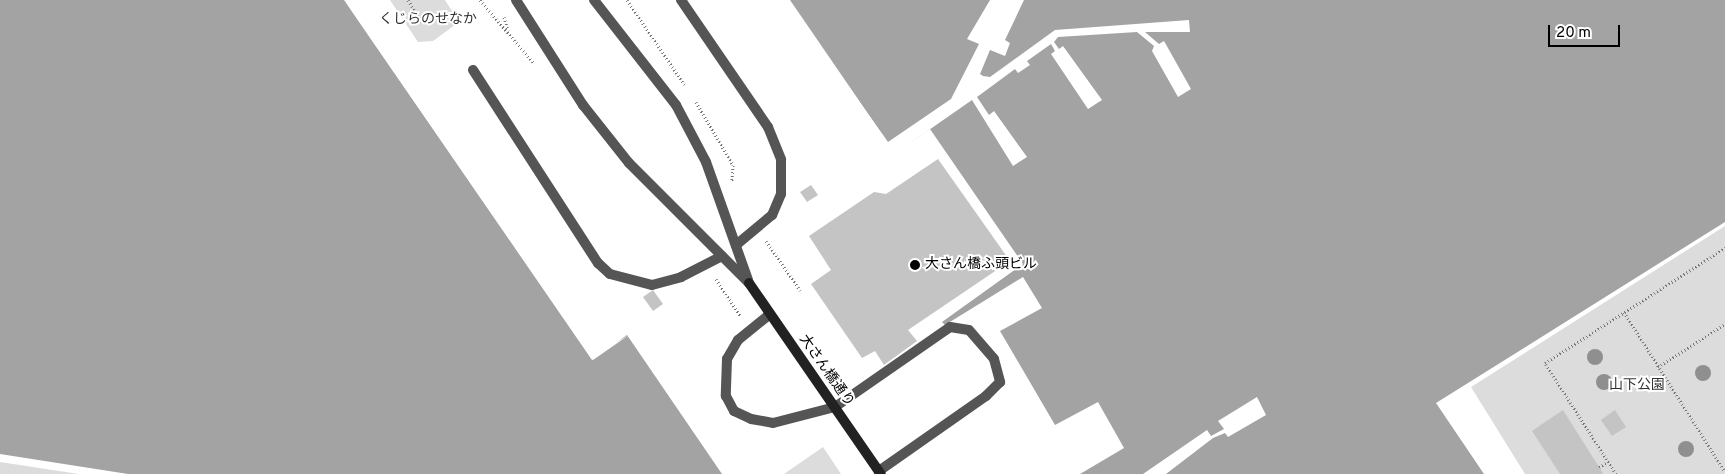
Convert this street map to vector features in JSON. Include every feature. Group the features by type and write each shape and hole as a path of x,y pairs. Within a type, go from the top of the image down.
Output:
{"street":[{"name":"大さん橋通り","path":"749,283 880,472"}],"lane":[{"path":"516,0 583,105 629,163 749,283"},
{"path":"594,0 676,105 706,162 749,283"},
{"path":"681,0 768,127 781,160 780,194 772,216 736,245"},
{"path":"473,70 598,263 610,274 652,284 680,277 722,256"},
{"path":"770,314 738,340 726,359 723,386 734,411 773,422 835,407 950,327 969,330 994,359 1000,382 986,396 880,472"}],"path":[{"path":"408,0 423,23"},
{"path":"1616,474 1545,363 1725,248"},
{"path":"1624,312 1725,472"},
{"path":"1658,367 1725,324"},
{"path":"1599,467 1608,462"}],"green space":[{"name":"くじらのせなか","path":"390,0 445,0 459,22 433,41 418,42"},
{"name":"山下公園","path":"1725,226 1725,474 1525,474 1471,387"},
{"path":"823,447 841,474 784,474"},
{"path":"0,462 79,474 0,474"}],"shaded area":[{"path":"0,0 344,0 592,360 627,335 722,474 128,474 0,454"},
{"path":"790,0 1725,0 1725,222 1436,403 1484,474 1080,474 1124,448 1098,402 1055,425 1000,331 1042,308 1023,277 945,325 942,322 1023,264 930,129 895,153"}],"pier":[{"path":"344,0 593,356 629,335 593,360"},
{"path":"787,0 888,142 951,99 979,44 967,39 990,0 1024,0 1005,40 1010,43 1005,56 990,50 980,74 983,76 990,77 1055,30 1189,20 1190,32 1145,32 1159,44 1164,41 1191,89 1178,97 1152,51 1154,46 1137,32 1058,37 1054,42 1059,49 1063,46 1102,100 1088,109 1051,54 1055,51 1051,44 1027,61 1030,65 1018,73 1015,69 977,97 989,115 994,111 1027,157 1013,166 972,100 893,155"},
{"path":"1257,397 1266,415 1228,437 1225,433 1213,438 1166,474 1143,474 1207,430 1211,436 1224,429 1218,421"}],"building":[{"name":"大さん橋ふ頭ビル","path":"938,159 1010,261 908,330 917,341 884,365 875,351 862,358 811,284 831,270 809,236 874,192 886,194"},
{"path":"811,185 818,195 807,202 800,192"},
{"path":"653,290 663,304 653,311 643,297"},
{"path":"1563,410 1603,474 1560,474 1532,431"},
{"path":"1615,410 1626,427 1612,436 1601,420"}],"place":[{"name":"大さん橋ふ頭ビル","path":"915,265"}]}
